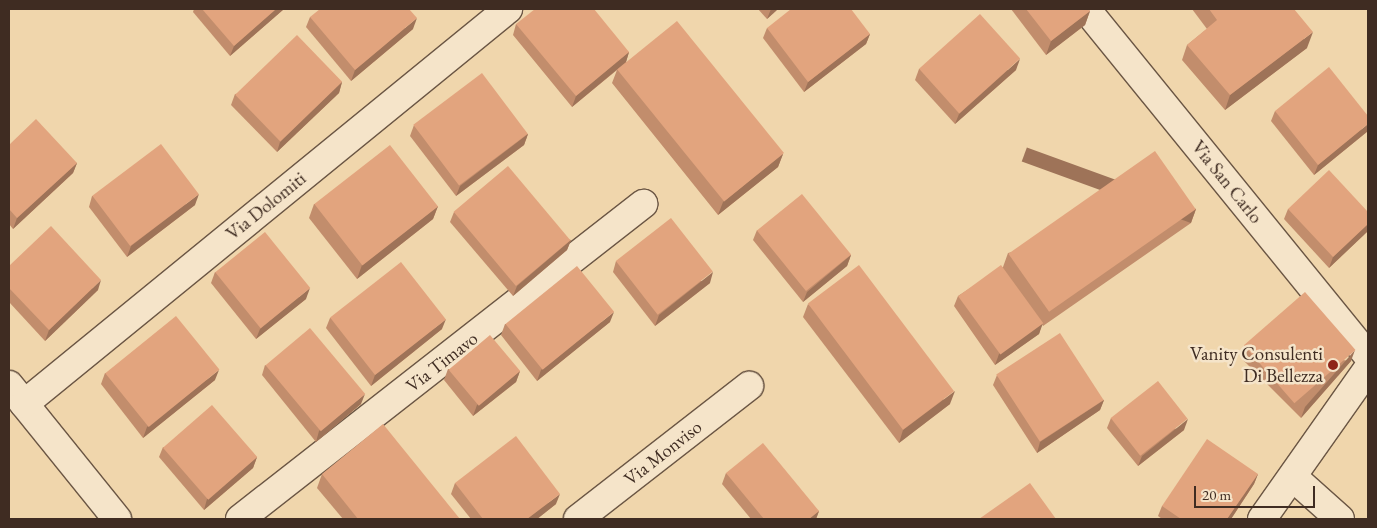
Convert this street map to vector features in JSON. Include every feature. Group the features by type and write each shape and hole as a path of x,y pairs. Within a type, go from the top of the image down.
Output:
{"street":[{"name":"Via Dolomiti","path":"16,394 508,9"},
{"name":"Via San Carlo","path":"1086,9 1368,356"},
{"name":"Via Timavo","path":"240,519 643,204"},
{"path":"1262,519 1368,369"},
{"name":"Via Monviso","path":"578,519 749,386"},
{"path":"16,394 117,519"},
{"path":"1293,477 1340,519"}],"building":[{"path":"202,9 276,9 234,46"},
{"path":"320,9 409,9 417,18 355,70 310,17"},
{"path":"535,9 594,9 629,52 576,96 516,24"},
{"path":"791,9 851,9 870,34 808,82 767,28"},
{"path":"1026,9 1088,9 1090,11 1051,41"},
{"path":"1209,9 1294,9 1313,32 1230,95 1187,45 1217,20"},
{"path":"980,14 1020,59 959,113 919,69"},
{"path":"677,21 784,153 724,202 617,69"},
{"path":"297,35 342,82 280,141 235,95"},
{"path":"1329,67 1368,116 1368,124 1318,165 1275,111"},
{"path":"482,73 528,134 459,185 413,125"},
{"path":"36,119 77,163 17,218 9,209 9,145"},
{"path":"161,144 199,194 130,246 92,196"},
{"path":"390,145 438,206 362,266 314,204"},
{"path":"1155,151 1196,209 1049,312 1008,254"},
{"path":"508,166 570,240 516,286 454,212"},
{"path":"1329,170 1368,212 1368,224 1333,257 1288,209"},
{"path":"802,194 851,255 806,291 757,231"},
{"path":"671,218 713,272 658,315 616,261"},
{"path":"51,226 101,280 49,330 9,288 9,266"},
{"path":"265,232 310,288 261,328 215,272"},
{"path":"401,262 446,320 375,375 330,317"},
{"path":"859,265 954,391 903,430 808,304"},
{"path":"1001,265 1043,323 1000,354 958,296"},
{"path":"577,266 614,312 543,370 506,324"},
{"path":"1305,292 1356,350 1294,403 1244,345"},
{"path":"176,316 219,370 149,427 105,373"},
{"path":"310,328 365,394 321,431 266,365"},
{"path":"1060,333 1104,400 1040,441 996,374"},
{"path":"490,335 520,371 479,406 449,370"},
{"path":"1158,381 1188,419 1140,456 1111,418"},
{"path":"212,405 257,457 208,500 163,448"},
{"path":"383,424 460,519 358,519 322,474"},
{"path":"516,436 560,494 527,519 483,519 455,483"},
{"path":"1207,439 1258,474 1227,519 1181,519 1162,506"},
{"path":"763,443 819,511 809,519 764,519 726,473"},
{"path":"1030,483 1056,519 979,519"}],"place":[{"name":"Vanity Consulenti Di Bellezza","path":"1333,365"}]}
